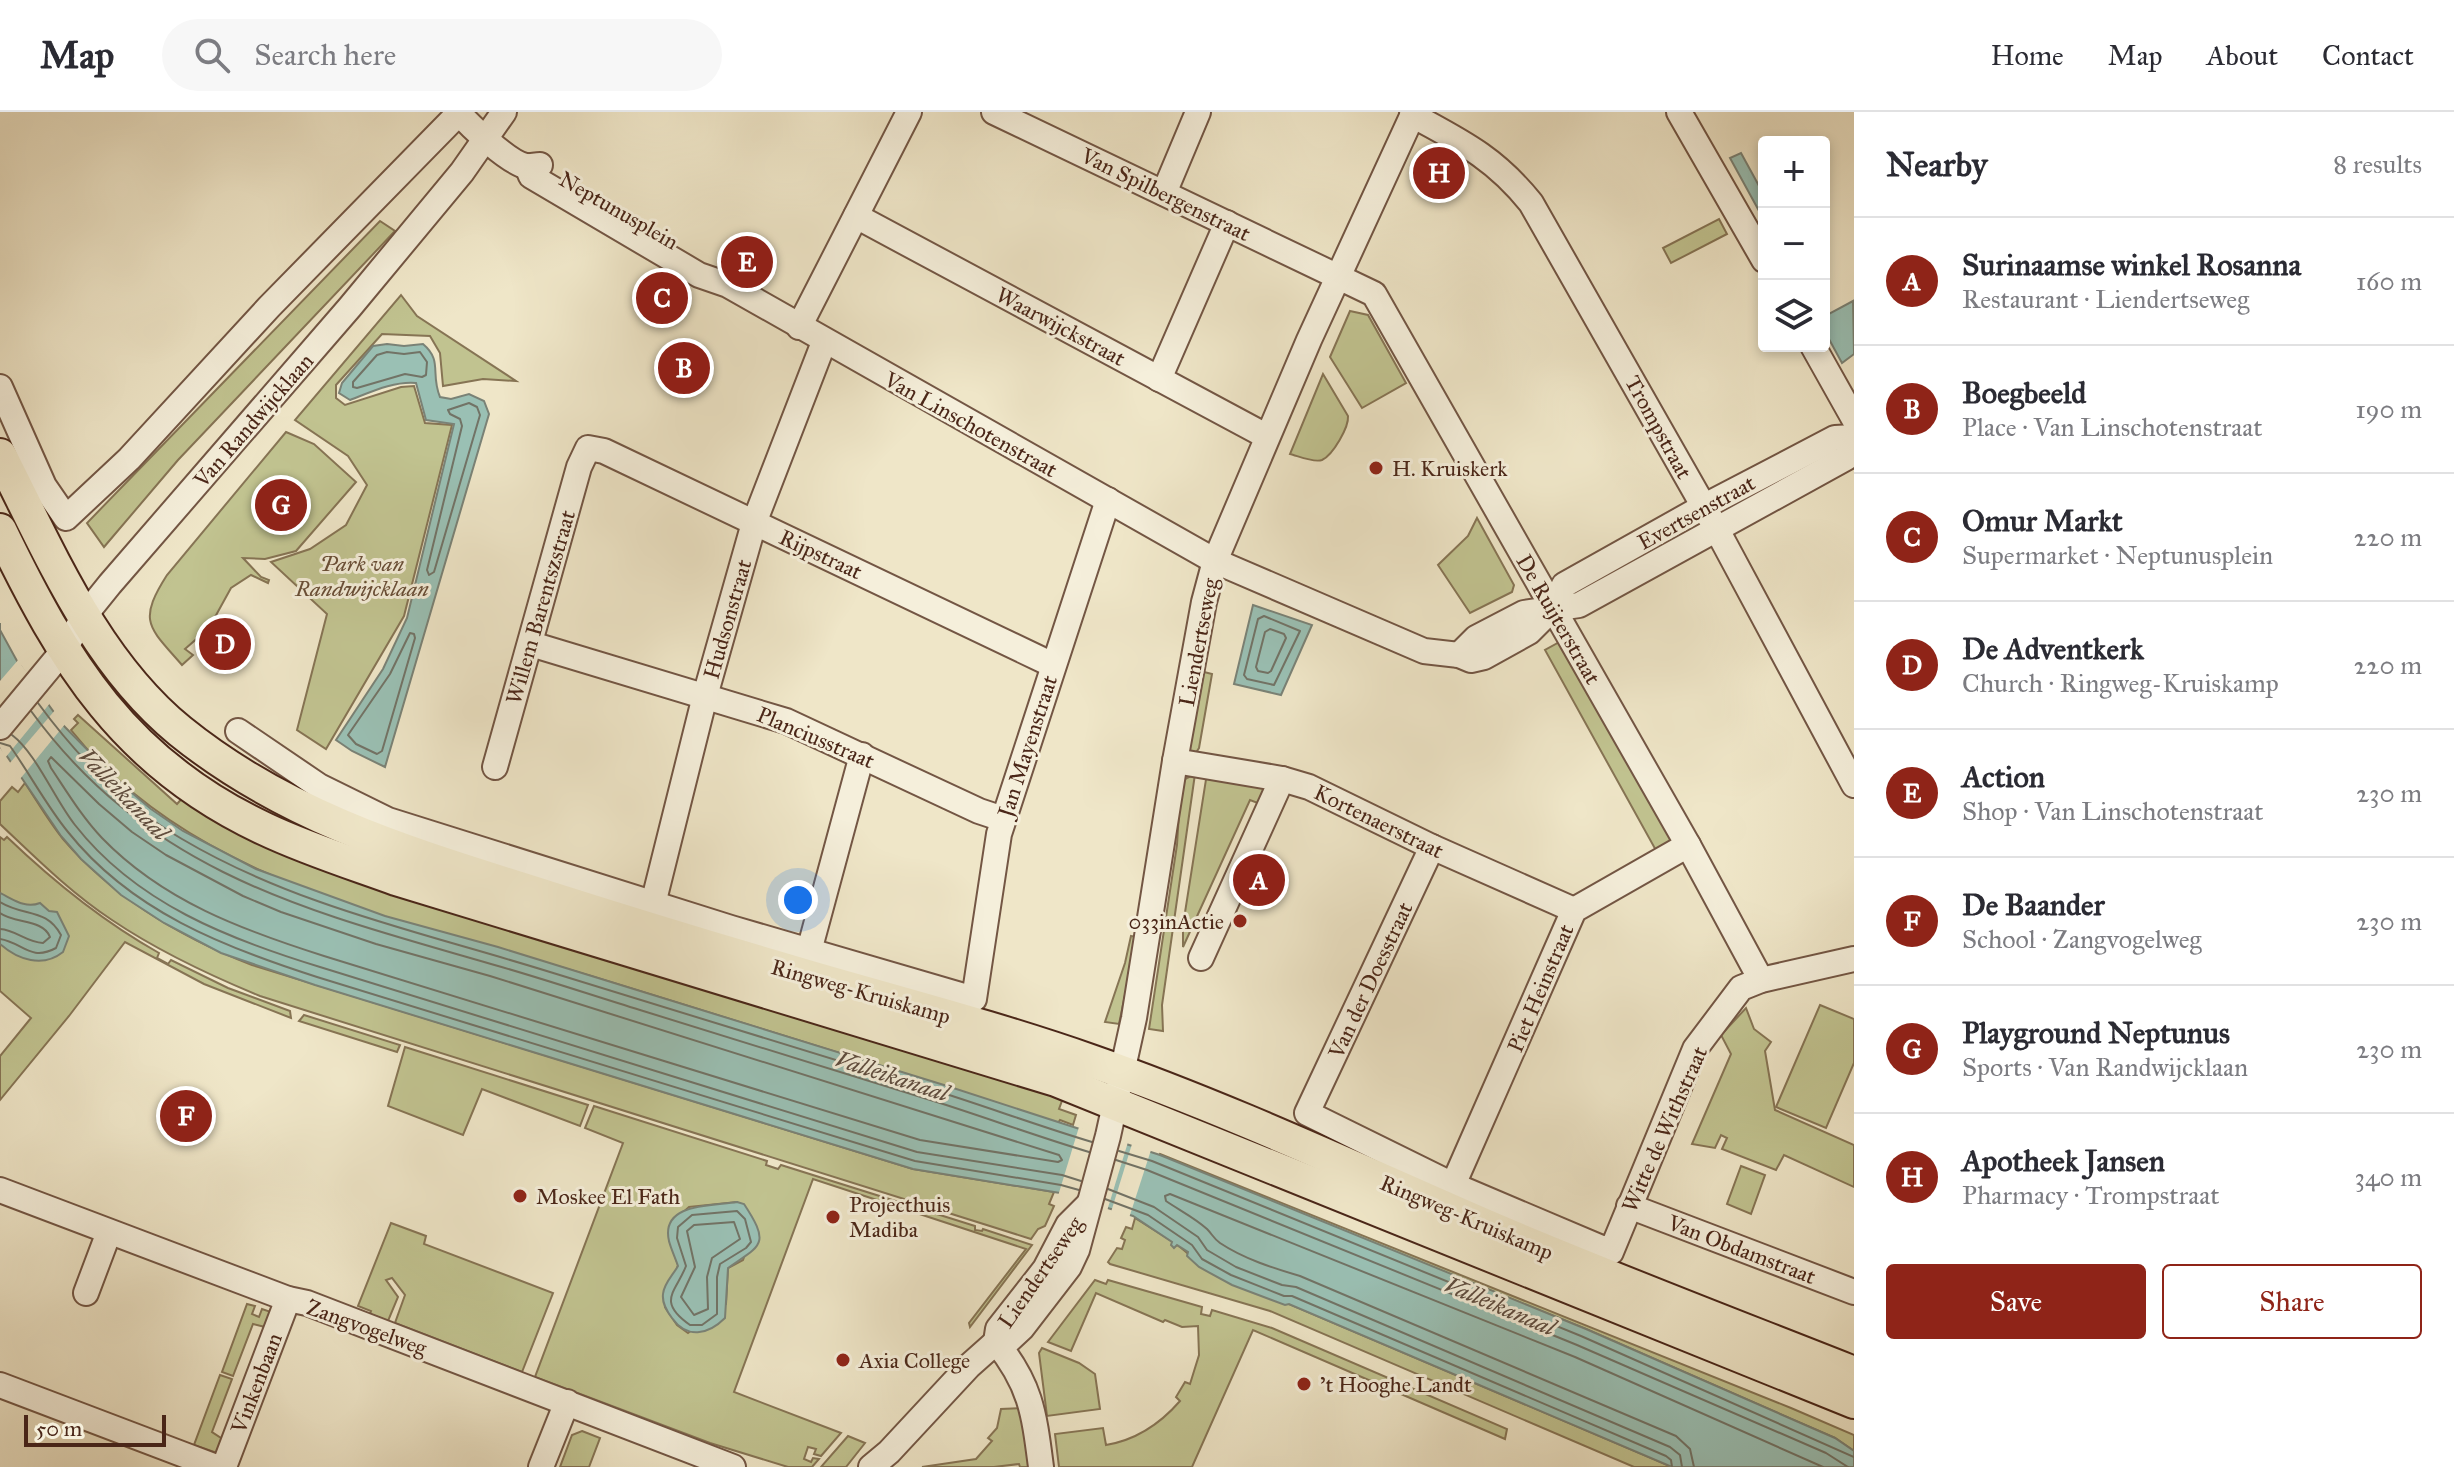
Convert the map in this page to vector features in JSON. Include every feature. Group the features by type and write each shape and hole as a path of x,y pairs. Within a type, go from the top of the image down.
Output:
{"main road":[{"name":"Ringweg-Kruiskamp","path":"0,455 85,615 125,674 178,729 244,775 332,824 394,848 644,928 952,1017 1122,1073 1198,1102 1525,1242 1854,1373"},
{"name":"Ringweg-Kruiskamp","path":"0,530 63,651 107,712 157,762 199,792 263,828 313,850 396,879 1056,1080 1854,1402"}],"street":[{"name":"Van Randwijcklaan","path":"0,727 63,651 85,615 462,172 504,112"},
{"path":"799,327 909,112"},
{"name":"Van Spilbergenstraat","path":"994,112 1337,276"},
{"path":"1164,193 1198,112"},
{"path":"1679,112 1758,250"},
{"name":"Neptunusplein","path":"458,113 486,139 527,166 531,176 704,268"},
{"path":"0,387 44,486 66,518 129,459 269,307 458,113"},
{"name":"Liendertseweg","path":"881,1462 969,1366 996,1342 998,1329 1045,1269 1068,1225 1088,1205 1122,1073 1151,925 1175,761 1204,602 1215,561 1266,436 1413,114"},
{"name":"Trompstraat","path":"1413,114 1480,152 1510,176 1531,203 1709,517 1854,785"},
{"name":"Waarwijckstraat","path":"856,216 1266,436"},
{"path":"1159,379 1227,223"},
{"name":"Van Linschotenstraat","path":"704,268 716,265 728,285 824,342 1215,561"},
{"name":"De Ruijterstraat","path":"1337,276 1374,294 1688,845 1761,980"},
{"name":"Hudsonstraat","path":"653,904 705,696 754,523 824,342"},
{"path":"1816,352 1854,419"},
{"name":"Evertsenstraat","path":"1709,517 1835,438 1854,437"},
{"name":"Rijpstraat","path":"588,448 604,451 1053,665"},
{"name":"Willem Barentszstraat","path":"495,767 579,467 588,448"},
{"name":"Evertsenstraat","path":"1553,608 1564,585 1709,517 1846,458 1854,449"},
{"name":"Jan Mayenstraat","path":"974,999 1003,819 1108,500"},
{"path":"1215,561 1424,651 1459,655 1476,638 1524,613 1553,608"},
{"name":"Planciusstraat","path":"531,644 786,721 979,811 1003,819"},
{"name":"Ringweg-Kruiskamp","path":"238,731 319,786 388,820 653,904 974,999"},
{"path":"809,951 862,755"},
{"name":"Kortenaerstraat","path":"1175,761 1282,779 1309,787 1432,847 1574,910"},
{"path":"1201,958 1282,779"},
{"name":"Piet Heinstraat","path":"1453,1185 1574,910 1688,845"},
{"name":"Van der Doesstraat","path":"1307,1113 1432,847"},
{"name":"Witte de Withstraat","path":"1611,1252 1695,1049 1741,988 1761,980 1854,959"},
{"name":"Ringweg-Kruiskamp","path":"1307,1113 1453,1185 1611,1252"},
{"name":"Zangvogelweg","path":"0,1190 288,1299 307,1303 733,1467"},
{"name":"Van Obdamstraat","path":"1629,1206 1854,1292"},
{"path":"86,1293 109,1232"},
{"name":"Vinkenbaan","path":"224,1467 288,1299"},
{"path":"996,1342 1026,1386 1041,1467"},
{"path":"0,1385 216,1467"},
{"path":"541,1467 567,1402"}],"green space":[{"path":"1719,219 1727,234 1671,263 1663,248"},
{"path":"380,221 395,231 178,460 104,547 87,523"},
{"name":"Park van Randwijcklaan","path":"401,295 417,316 516,381 483,379 443,386 440,353 430,336 382,334 336,385 336,398 345,405 401,387 414,386 425,423 452,425 404,616 326,749 297,730 327,614 271,562 310,549 346,525 367,485 348,456 295,420"},
{"path":"1350,311 1368,315 1406,383 1362,408 1330,357"},
{"path":"1323,374 1348,421 1331,453 1315,461 1290,454"},
{"path":"286,432 314,444 356,482 296,551 265,559 243,558 261,577 269,580 268,583 251,575 231,588 204,637 201,635 185,649 193,655 182,665 155,632 150,614 152,604 167,575"},
{"path":"1477,518 1514,585 1512,592 1470,613 1438,565 1468,536"},
{"path":"1563,640 1672,838 1671,843 1658,854 1545,650"},
{"path":"1200,671 1212,674 1199,748 1190,755 1189,748"},
{"path":"78,715 177,804 185,795 1063,1098 1059,1109 1076,1115 1073,1125 1060,1120 1058,1123 310,891 243,862 180,827 122,783 71,730 78,723 74,719"},
{"path":"1207,773 1273,782 1263,805 1250,800 1183,947 1183,925"},
{"path":"1195,774 1162,1005 1163,1031 1149,1029 1177,845 1181,781"},
{"path":"25,783 63,839 104,880 150,914 225,954 252,965 913,1169 1054,1192 1049,1204 1054,1206 1045,1226 1038,1229 1031,1239 260,996 147,942 97,910 54,875 0,824 0,801 12,787 18,792"},
{"path":"0,837 4,840 7,837 98,914 159,953 157,958 168,964 171,960 228,988 290,1011 291,1018 204,984 125,942 0,1100 0,1056 31,1018 0,991"},
{"path":"1131,936 1137,937 1119,1024 1105,1022 1125,963"},
{"path":"1820,1005 1854,1019 1854,1063 1826,1128 1776,1107"},
{"path":"1746,1008 1754,1029 1771,1042 1765,1051 1775,1110 1854,1145 1854,1187 1784,1155 1776,1170 1722,1149 1727,1138 1721,1135 1715,1148 1692,1144 1731,1054 1721,1035"},
{"path":"304,1015 400,1045 397,1052 299,1021"},
{"path":"405,1047 588,1105 580,1126 482,1089 463,1135 388,1106"},
{"path":"594,1106 767,1161 766,1165 778,1169 781,1165 975,1226 975,1230 983,1229 1032,1245 970,1327 969,1323 1026,1249 813,1179 734,1392 841,1433 821,1456 814,1454 816,1449 808,1447 804,1459 811,1462 813,1458 819,1459 812,1467 788,1467 710,1443 535,1377 623,1143 585,1128","holes":["737,1202 745,1210 754,1229 743,1260 728,1268 726,1304 688,1333 677,1325 665,1307 678,1265 669,1240 671,1223 689,1207"]},
{"path":"1160,1154 1791,1408 1854,1435 1854,1451 1835,1438 1586,1329 1159,1157"},
{"path":"1741,1166 1765,1175 1751,1214 1727,1204"},
{"path":"1135,1218 1227,1281 1289,1304 1672,1467 1634,1467 1270,1311 1110,1264 1108,1262 1117,1248 1122,1249 1125,1240 1121,1238 1126,1227 1132,1229"},
{"path":"391,1223 426,1236 424,1244 553,1293 522,1372 395,1323 405,1295 392,1278 386,1280 398,1297 388,1321 358,1306"},
{"path":"1095,1280 1106,1284 1108,1280 1202,1307 1201,1314 1210,1316 1212,1310 1272,1328 1507,1429 1505,1439 1253,1330 1192,1467 1059,1467 1055,1434 1103,1428 1106,1445 1137,1435 1156,1424 1180,1401 1176,1397 1185,1382 1190,1384 1199,1355 1198,1326 1182,1327 1165,1320 1163,1322 1096,1293 1071,1351 1048,1342"},
{"path":"247,1304 255,1306 252,1314 259,1317 262,1309 271,1312 265,1327 253,1324 233,1376 222,1372"},
{"path":"1042,1348 1079,1363 1095,1374 1100,1409 1047,1416 1039,1353"},
{"path":"220,1375 232,1379 212,1432 224,1440 220,1454 194,1445"},
{"path":"1022,1408 1029,1467 1020,1467 1019,1464 922,1467 976,1459 992,1441 988,1438 997,1428 1001,1409"},
{"path":"582,1431 600,1438 589,1467 560,1467 572,1435"},
{"path":"848,1436 865,1443 846,1467 821,1467"}],"water":[{"path":"1741,153 1758,184 1758,209 1730,158"},
{"path":"1853,301 1854,354 1842,363 1830,341 1830,313"},
{"path":"423,344 435,362 440,397 451,399 469,394 484,401 489,414 385,767 336,740 383,669 407,618 454,424 426,420 416,383 391,385 350,400 339,393 342,383 373,346"},
{"path":"1253,605 1312,625 1281,695 1234,684"},
{"name":"Valleikanaal","path":"0,630 17,661 64,726 118,781 183,831 256,869 385,916 498,947 1160,1155 1586,1329 1835,1438 1854,1451 1854,1467 1672,1467 1289,1304 1232,1285 1199,1267 1187,1256 1188,1252 1177,1245 1174,1248 1172,1242 1133,1216 1060,1193 913,1169 315,985 221,953 164,923 121,895 61,836 0,746"},
{"path":"0,893 24,904 40,903 49,911 57,912 69,936 63,952 47,960 31,960 0,944"},
{"path":"737,1202 744,1204 758,1228 758,1243 728,1268 725,1318 705,1331 691,1332 678,1325 663,1300 665,1286 678,1266 668,1228 673,1219 691,1208"}],"pier":[{"path":"19,659 51,702 5,758 0,747 0,681"},
{"path":"56,709 66,723 20,779 9,764"},
{"path":"1079,1127 1128,1142 1107,1211 1058,1196"},
{"path":"1132,1144 1151,1150 1129,1218 1111,1212"}],"place":[{"name":"Apotheek Jansen","path":"1439,173"},
{"name":"Action","path":"747,262"},
{"name":"Omur Markt","path":"662,298"},
{"name":"Boegbeeld","path":"684,368"},
{"name":"H. Kruiskerk","path":"1376,468"},
{"name":"Playground Neptunus","path":"281,505"},
{"name":"De Adventkerk","path":"225,644"},
{"name":"Surinaamse winkel Rosanna","path":"1259,880"},
{"name":"033inActie","path":"1240,921"},
{"name":"De Baander","path":"186,1116"},
{"name":"Moskee El Fath","path":"520,1196"},
{"name":"Projecthuis Madiba","path":"833,1217"},
{"name":"Axia College","path":"843,1360"},
{"name":"'t Hooghe Landt","path":"1304,1384"}]}
